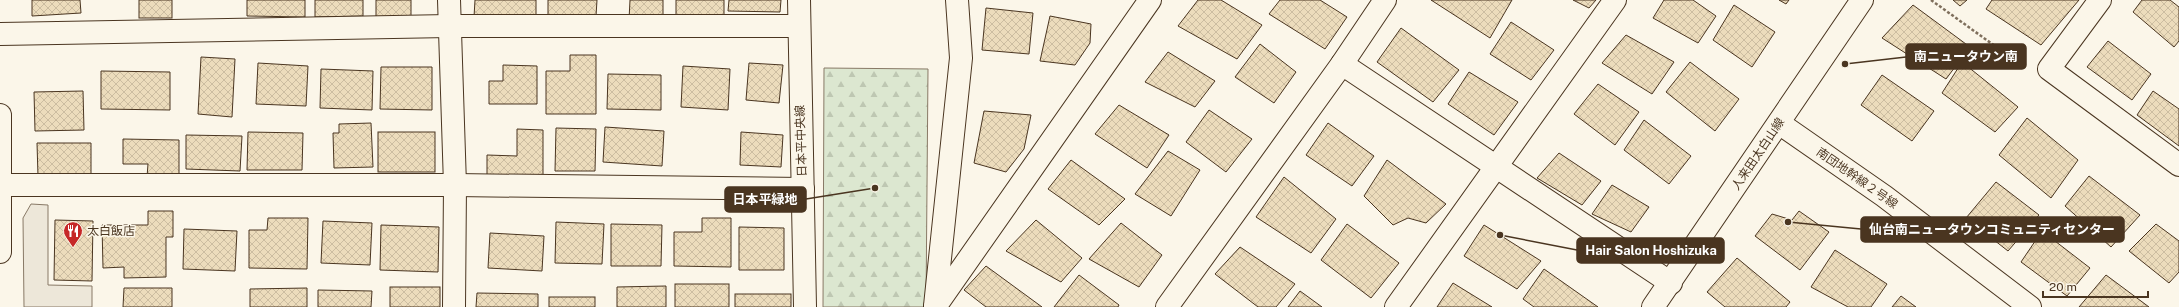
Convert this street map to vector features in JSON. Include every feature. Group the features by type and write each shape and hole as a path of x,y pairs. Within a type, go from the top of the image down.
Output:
{"street":[{"path":"449,0 455,185 454,307"},
{"name":"日本平中央線","path":"799,0 798,26 805,307"},
{"path":"935,307 961,58 957,0"},
{"path":"935,307 1150,0"},
{"path":"1167,307 1342,64 1386,0"},
{"path":"1396,307 1614,0"},
{"name":"人来田太白山線","path":"1653,307 1671,283 1862,0"},
{"path":"2100,0 2048,69 2179,165"},
{"path":"0,34 449,26 798,26"},
{"path":"1342,64 1671,283"},
{"path":"0,115 0,252"},
{"name":"南団地幹線２号線","path":"1779,123 1884,196 2030,307"},
{"path":"0,185 455,185 803,189"}],"path":[{"path":"1931,0 2021,65 2048,69"}],"green space":[{"path":"824,68 928,69 926,307 823,307"}],"shaded area":[{"path":"31,204 48,205 48,285 92,286 92,307 24,307 23,218"}],"building":[{"path":"32,0 80,0 81,13 32,16"},
{"path":"139,0 172,0 172,18 139,18"},
{"path":"247,0 305,0 305,17 247,16"},
{"path":"315,0 363,0 363,16 315,17"},
{"path":"376,0 411,0 411,18 376,17"},
{"path":"475,0 536,0 536,18 474,17"},
{"path":"548,0 597,0 596,16 548,15"},
{"path":"630,0 663,0 663,20 629,20"},
{"path":"676,0 724,0 724,17 676,18"},
{"path":"729,0 781,0 780,12 728,11"},
{"path":"1198,0 1221,0 1262,25 1237,59 1178,26"},
{"path":"1280,0 1320,0 1347,17 1325,49 1269,14"},
{"path":"1431,0 1512,0 1490,38"},
{"path":"1573,0 1596,0 1589,8"},
{"path":"1664,0 1693,0 1716,16 1698,43 1653,18"},
{"path":"1779,0 1789,0 1786,4"},
{"path":"1953,0 1967,0 1960,6"},
{"path":"1992,0 2079,0 2041,45 1986,9"},
{"path":"2142,0 2170,0 2179,7 2179,41 2174,47 2133,12"},
{"path":"1734,5 1775,32 1752,67 1713,40"},
{"path":"1913,5 1970,47 1946,79 1882,38"},
{"path":"986,8 1033,13 1029,54 982,50"},
{"path":"1050,16 1091,24 1090,43 1075,65 1040,61"},
{"path":"1511,22 1554,50 1531,80 1490,54"},
{"path":"1401,28 1459,70 1433,102 1377,62"},
{"path":"1626,35 1674,62 1652,94 1602,63"},
{"path":"2108,41 2151,74 2132,100 2087,67"},
{"path":"1260,44 1296,72 1274,103 1235,77"},
{"path":"1168,52 1215,81 1195,107 1145,82"},
{"path":"570,55 596,55 596,114 546,114 546,71 570,71"},
{"path":"201,57 235,59 232,117 198,114"},
{"path":"1690,62 1739,99 1715,131 1666,92"},
{"path":"1962,62 2018,107 1995,132 1942,93"},
{"path":"258,63 308,66 306,106 256,104"},
{"path":"749,63 783,65 779,103 746,100"},
{"path":"503,65 537,66 537,104 489,104 489,81 503,81"},
{"path":"683,66 730,69 728,110 681,107"},
{"path":"381,67 432,67 432,110 380,109"},
{"path":"321,69 373,71 372,110 320,108"},
{"path":"101,71 170,72 170,110 101,109"},
{"path":"1469,72 1518,102 1494,135 1448,104"},
{"path":"608,74 661,75 661,110 607,109"},
{"path":"1882,75 1934,111 1912,141 1861,105"},
{"path":"1598,84 1639,112 1615,145 1574,114"},
{"path":"83,91 84,130 35,131 34,92"},
{"path":"2153,91 2179,109 2179,146 2137,115"},
{"path":"1119,105 1169,135 1147,168 1095,134"},
{"path":"1209,110 1252,139 1226,172 1186,142"},
{"path":"984,111 1031,115 1024,149 1006,172 974,163"},
{"path":"2027,118 2078,160 2051,198 1999,155"},
{"path":"1644,120 1691,156 1669,184 1624,150"},
{"path":"371,123 373,167 334,168 333,133 339,133 339,124"},
{"path":"1328,123 1374,156 1352,186 1306,155"},
{"path":"605,127 664,131 662,166 603,162"},
{"path":"556,128 596,129 595,171 555,171"},
{"path":"517,129 543,130 543,176 487,175 487,155 517,156"},
{"path":"248,132 303,133 302,170 247,170"},
{"path":"378,132 435,132 435,172 378,172"},
{"path":"741,132 783,135 781,167 740,165"},
{"path":"186,135 242,136 240,171 186,169"},
{"path":"123,139 179,140 179,178 147,177 148,164 123,164"},
{"path":"37,143 91,143 91,176 38,176"},
{"path":"1168,151 1200,170 1171,216 1135,194"},
{"path":"1559,153 1601,181 1582,205 1537,178"},
{"path":"1071,160 1125,199 1099,225 1048,189"},
{"path":"1387,160 1446,204 1426,223 1408,218 1393,225 1364,196"},
{"path":"2089,176 2140,215 2111,247 2065,206"},
{"path":"1284,177 1336,219 1311,253 1256,217"},
{"path":"1996,182 2039,215 2008,251 1966,218"},
{"path":"1612,185 1649,207 1631,232 1592,214"},
{"path":"148,211 173,211 173,237 166,237 166,277 124,278 124,267 103,268 102,225 148,225"},
{"path":"1799,211 1829,232 1800,270 1755,236 1772,214 1792,220"},
{"path":"268,218 308,218 307,269 249,268 249,230 267,230"},
{"path":"702,218 731,218 731,267 674,266 674,232 702,232"},
{"path":"55,220 93,221 92,281 54,280"},
{"path":"1036,220 1082,258 1061,282 1006,251"},
{"path":"323,221 372,223 370,265 321,263"},
{"path":"556,222 604,224 602,264 555,263"},
{"path":"1121,223 1162,255 1139,287 1089,259"},
{"path":"611,224 662,225 661,266 611,266"},
{"path":"1347,224 1399,263 1371,298 1321,260"},
{"path":"2156,224 2179,241 2179,272 2169,283 2129,251"},
{"path":"381,225 439,227 438,272 380,270"},
{"path":"1484,225 1541,261 1517,289 1464,256"},
{"path":"739,227 784,228 784,270 739,270"},
{"path":"184,229 237,231 235,271 183,269"},
{"path":"2042,231 2090,268 2067,296 2021,262"},
{"path":"490,233 544,236 542,271 488,268"},
{"path":"1240,247 1295,284 1276,307 1258,307 1215,274"},
{"path":"1835,250 1887,284 1871,307 1848,307 1811,287"},
{"path":"1737,258 1790,302 1786,307 1725,307 1707,292"},
{"path":"986,266 1042,307 986,307 964,290"},
{"path":"1544,269 1598,307 1534,307 1523,299"},
{"path":"1079,275 1119,305 1118,307 1054,307"},
{"path":"2106,275 2149,307 2079,307"},
{"path":"1453,283 1492,307 1437,307"},
{"path":"675,284 729,284 729,307 675,307"},
{"path":"666,286 666,307 617,307 617,287"},
{"path":"390,287 440,287 440,307 390,307"},
{"path":"124,288 172,288 172,307 123,307"},
{"path":"307,288 307,307 250,307 250,289"},
{"path":"318,290 372,291 371,307 318,307"},
{"path":"1300,291 1322,307 1288,307"},
{"path":"477,293 538,294 538,307 476,307"},
{"path":"735,294 791,294 791,307 735,307"},
{"path":"1901,296 1916,307 1892,307"},
{"path":"549,297 595,297 595,307 549,307"}],"place":[{"name":"南ニュータウン南","path":"1845,64"},
{"name":"日本平緑地","path":"875,188"},
{"name":"仙台南ニュータウンコミュニティセンター","path":"1788,222"},
{"name":"Hair Salon Hoshizuka","path":"1500,235"},
{"name":"太白飯店","path":"73,248"}]}
